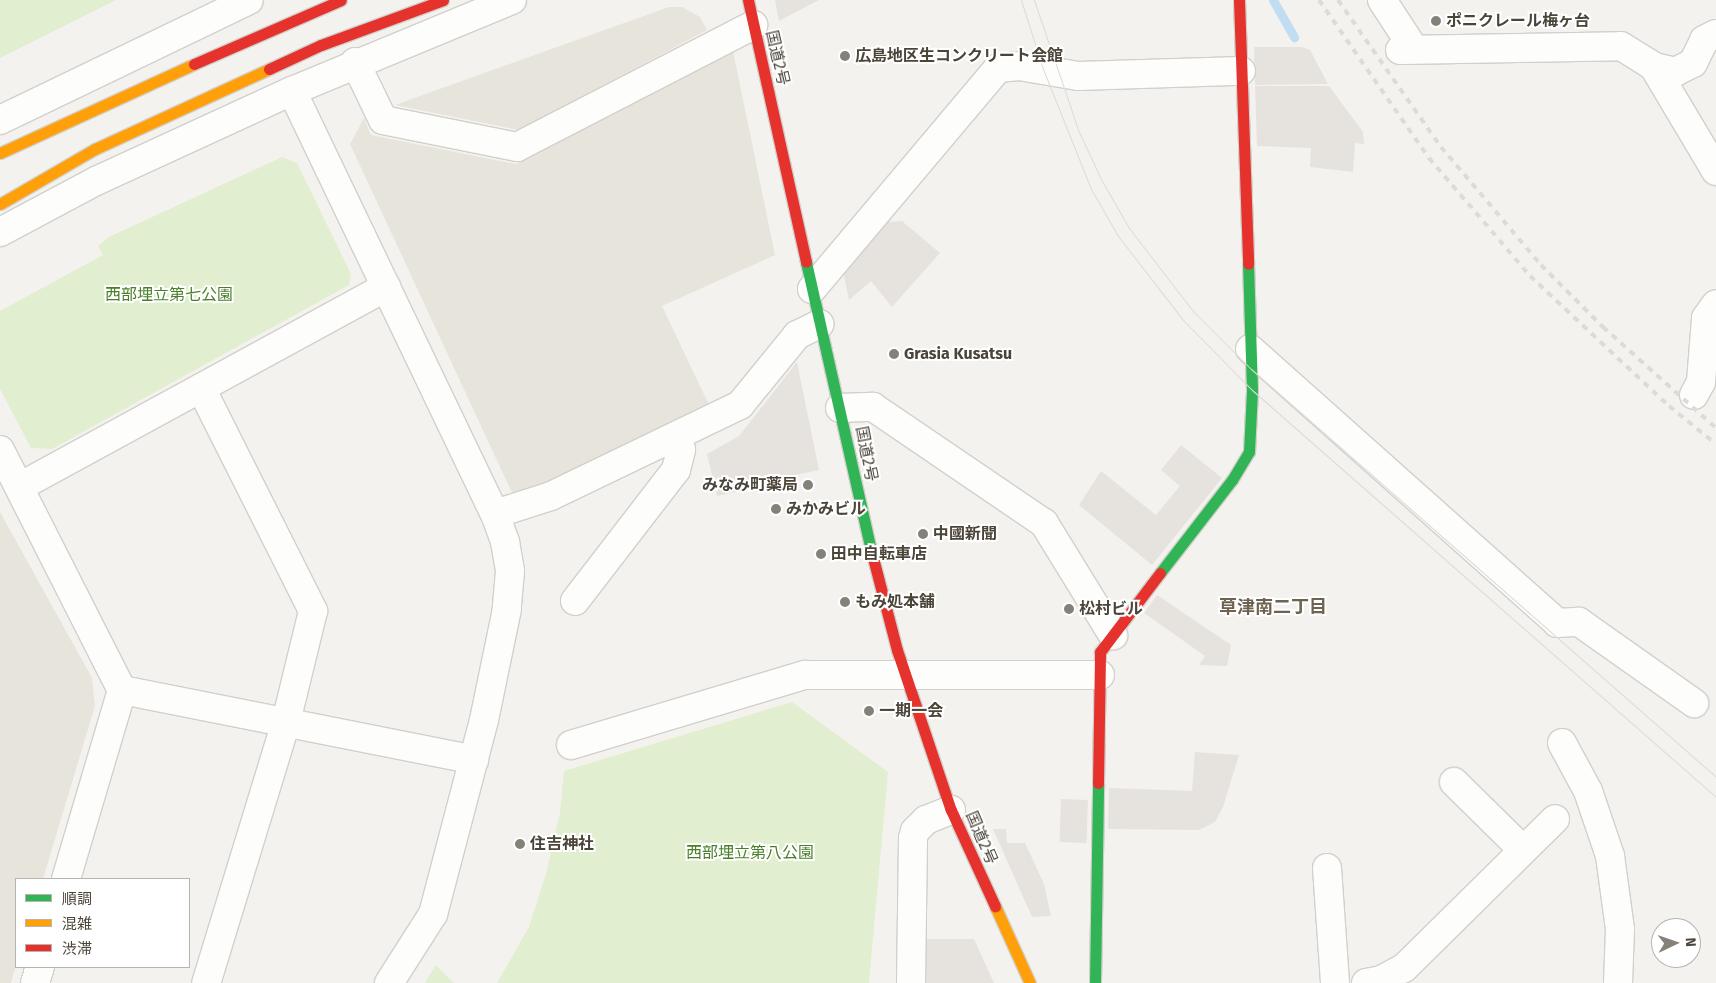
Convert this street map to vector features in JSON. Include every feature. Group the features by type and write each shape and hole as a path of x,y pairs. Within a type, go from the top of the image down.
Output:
{"main road":[{"path":"0,153 306,13 341,0"},
{"path":"0,204 95,149 321,44 443,0"},
{"path":"1095,983 1100,652 1242,466 1251,435 1239,0"},
{"name":"国道2号","path":"750,13 840,408 865,529 905,675 951,810 1030,983"}],"street":[{"path":"0,120 249,0"},
{"path":"0,232 96,181 355,62 512,0"},
{"path":"1382,0 1407,50 1621,46 1654,67 1675,72 1693,63 1704,40 1716,34"},
{"path":"355,62 383,120 517,147 750,13"},
{"path":"812,289 998,68 1019,66 1078,76 1241,71"},
{"path":"1654,67 1716,171"},
{"path":"292,91 495,514 506,542 510,571 507,609 474,760 433,914 389,983"},
{"path":"21,486 386,288"},
{"path":"1694,395 1701,382 1706,318 1716,304"},
{"path":"495,514 551,496 740,405 797,335 820,324"},
{"path":"1250,349 1557,622 1579,622 1694,703"},
{"path":"201,388 313,611 286,722 206,983"},
{"path":"840,408 873,407 1044,523 1113,635"},
{"path":"575,601 676,470 681,450 676,436"},
{"path":"0,450 21,486 122,690 66,878"},
{"path":"571,745 805,675 1100,675"},
{"path":"122,690 474,760"},
{"path":"1562,743 1587,792 1610,856 1620,929 1618,983"},
{"path":"1454,782 1522,849"},
{"path":"911,983 913,838 915,831 926,820 951,810"},
{"path":"1366,983 1381,980 1404,968 1522,849 1555,819"},
{"path":"1327,868 1334,983"},
{"path":"35,983 40,968"}],"shaded area":[{"path":"775,0 819,0 779,21"},
{"path":"669,7 682,7 700,17 707,30 519,130 395,105"},
{"path":"1254,47 1302,47 1310,50 1328,84 1255,85"},
{"path":"733,51 775,255 662,306 710,407 547,485 514,497 350,144 364,118 371,135 515,164"},
{"path":"1255,86 1329,86 1363,132 1364,144 1355,143 1353,172 1310,167 1311,148 1257,146"},
{"path":"902,221 940,253 892,307 871,281 849,300 843,272 885,222"},
{"path":"797,362 819,470 739,487 740,491 717,496 707,454 739,436"},
{"path":"1181,445 1222,478 1152,565 1079,505 1101,471 1156,515 1180,486 1161,470"},
{"path":"0,512 92,678 95,706 43,878 15,878 15,968 11,983 0,983"},
{"path":"1157,595 1231,645 1227,666 1199,665 1205,656 1144,613"},
{"path":"1195,752 1239,755 1223,807 1215,822 1199,830 1108,829 1109,788 1192,791"},
{"path":"1061,799 1088,800 1086,843 1059,842"},
{"path":"993,829 1006,829 1007,843 1025,843 1044,884 1051,916 1032,917"},
{"path":"916,939 974,939 994,983 916,983"}],"green space":[{"path":"0,0 116,0 0,58"},
{"name":"西部埋立第七公園","path":"282,157 297,163 351,274 349,285 52,449 31,448 0,389 0,311 103,255 98,246 109,237"},
{"name":"西部埋立第八公園","path":"792,702 888,772 869,983 497,983 529,927 546,874 560,813 564,771"},
{"path":"436,965 454,983 425,983"}],"waterway":[{"path":"1273,0 1294,37"}],"tram line":[{"path":"1021,0 1043,69 1091,189 1118,236 1184,321 1252,390 1716,797"},
{"path":"1034,0 1079,132 1102,181 1129,228 1193,311 1251,369 1716,777"}],"railway":[{"path":"1319,0 1429,158 1530,276 1669,406 1716,444"},
{"path":"1338,0 1441,147 1541,265 1603,327 1716,428"}],"traffic: fast":[{"path":"806,262 872,554"},
{"path":"1160,573 1232,480 1249,452 1252,390 1248,264"},
{"path":"1095,983 1098,783"}],"traffic: slow":[{"path":"0,153 194,64"},
{"path":"0,204 95,149 269,69"},
{"path":"995,906 1030,983"}],"traffic: jam":[{"path":"194,64 341,0"},
{"path":"269,69 321,45 443,0"},
{"path":"748,0 806,262"},
{"path":"1239,0 1248,264"},
{"path":"872,554 897,650 951,810 995,906"},
{"path":"1098,783 1100,652 1160,573"}],"place":[{"name":"ポニクレール梅ヶ台","path":"1436,21"},
{"name":"広島地区生コンクリート会館","path":"845,56"},
{"name":"Grasia Kusatsu","path":"894,354"},
{"name":"みなみ町薬局","path":"808,485"},
{"name":"みかみビル","path":"776,509"},
{"name":"中國新聞","path":"923,534"},
{"name":"田中自転車店","path":"821,554"},
{"name":"もみ処本舗","path":"845,602"},
{"name":"松村ビル","path":"1069,609"},
{"name":"一期一会","path":"869,711"},
{"name":"住吉神社","path":"520,844"}],"district":[{"name":"草津南二丁目","path":"1273,607"}]}
